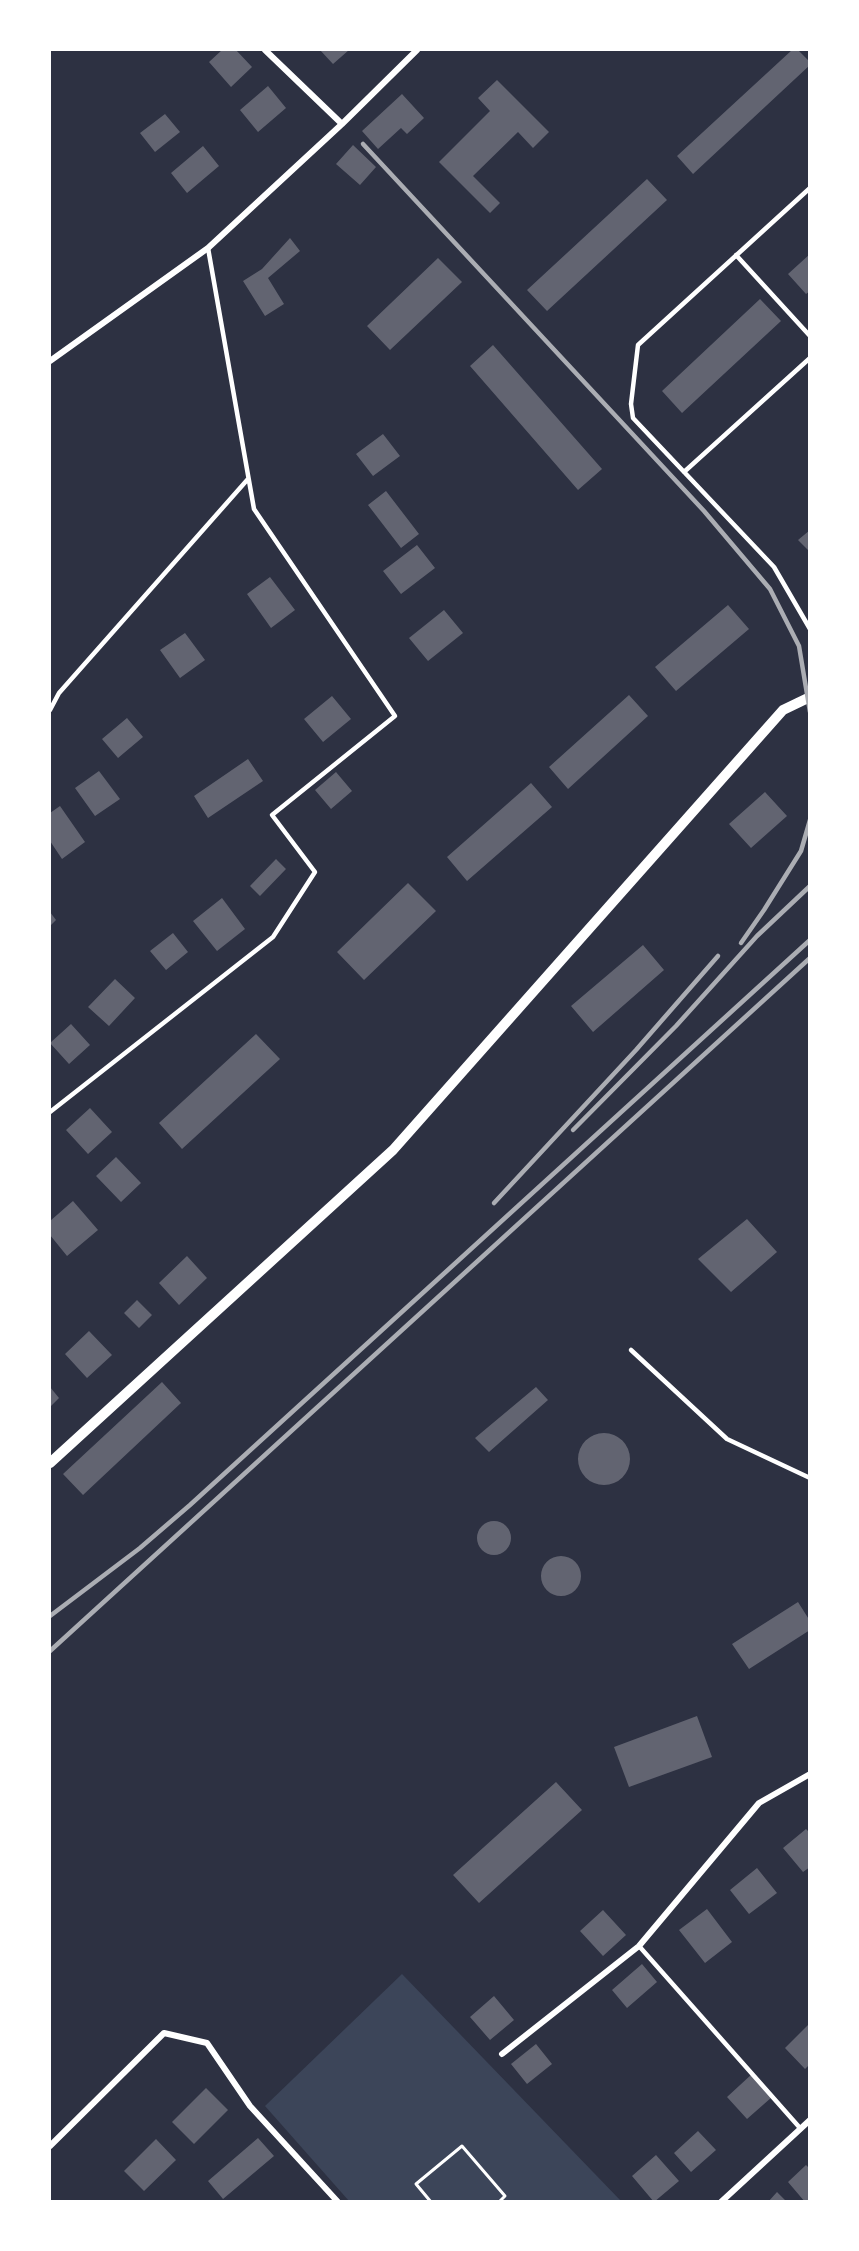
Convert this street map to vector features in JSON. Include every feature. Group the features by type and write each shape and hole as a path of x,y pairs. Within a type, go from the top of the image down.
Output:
{"street":[{"path":"265,50 342,124"},
{"path":"50,362 208,248 342,124 417,50"},
{"path":"50,1463 393,1150 783,710 810,697"},
{"path":"502,2054 639,1946 759,1803 810,1774"},
{"path":"50,2146 164,2033 207,2043 250,2106 338,2202"},
{"path":"721,2202 810,2120"}],"lane":[{"path":"810,188 638,345 631,404 633,418 774,567 810,629"},
{"path":"50,1112 273,938 315,872 272,815 395,716 254,509 208,248"},
{"path":"736,255 810,336"},
{"path":"684,472 810,358"},
{"path":"50,710 59,693 248,479"},
{"path":"631,1350 727,1439 810,1478"},
{"path":"639,1946 800,2128"}],"path":[{"path":"431,2202 416,2184 462,2145 505,2196 498,2202"}],"shaded area":[{"path":"402,1974 621,2201 349,2201 265,2106"}],"building":[{"path":"222,50 236,50 252,67 231,87 209,62"},
{"path":"320,50 349,50 333,64"},
{"path":"792,50 798,50 810,62 810,65 693,174 677,156"},
{"path":"497,80 549,132 533,148 518,132 473,176 500,203 490,213 439,162 490,111 478,98"},
{"path":"268,86 286,108 258,132 240,110"},
{"path":"402,94 424,118 407,134 401,128 378,149 362,131"},
{"path":"165,114 180,132 155,152 140,133"},
{"path":"353,145 376,167 360,185 336,164"},
{"path":"203,146 219,166 187,193 171,173"},
{"path":"647,179 667,200 547,311 527,290"},
{"path":"290,238 300,251 268,278 284,304 265,316 243,281 262,269"},
{"path":"810,254 810,291 806,294 788,274"},
{"path":"438,258 462,282 390,350 367,326"},
{"path":"760,299 781,321 682,413 662,391"},
{"path":"493,345 602,469 578,490 470,366"},
{"path":"383,434 400,456 373,476 356,454"},
{"path":"386,491 419,534 401,548 368,505"},
{"path":"810,530 810,552 798,540"},
{"path":"417,545 435,568 401,594 383,571"},
{"path":"270,577 295,610 271,628 247,594"},
{"path":"728,605 749,629 676,691 655,667"},
{"path":"444,610 463,633 428,661 409,638"},
{"path":"185,633 205,660 180,678 160,650"},
{"path":"629,695 648,716 568,789 549,767"},
{"path":"332,696 351,719 323,742 304,719"},
{"path":"127,718 143,737 118,758 102,739"},
{"path":"248,759 263,781 208,818 194,796"},
{"path":"99,771 120,799 95,816 75,788"},
{"path":"336,772 352,791 331,809 315,790"},
{"path":"531,783 552,807 467,881 447,857"},
{"path":"765,792 787,816 751,848 729,824"},
{"path":"60,806 85,842 62,859 50,841 50,813"},
{"path":"276,859 286,869 260,896 250,886"},
{"path":"408,883 436,911 364,980 337,952"},
{"path":"222,898 245,929 217,951 193,921"},
{"path":"50,912 56,920 50,926"},
{"path":"173,933 188,952 166,970 150,951"},
{"path":"643,945 664,970 593,1032 571,1006"},
{"path":"115,979 135,998 109,1026 88,1007"},
{"path":"71,1024 90,1045 69,1064 50,1043"},
{"path":"256,1034 280,1059 182,1149 159,1123"},
{"path":"90,1108 112,1132 88,1154 66,1130"},
{"path":"116,1157 141,1183 121,1202 96,1176"},
{"path":"73,1201 98,1230 67,1256 50,1235 50,1221"},
{"path":"747,1219 777,1252 731,1292 698,1259"},
{"path":"187,1256 207,1278 179,1305 159,1283"},
{"path":"137,1300 152,1315 139,1328 124,1313"},
{"path":"89,1331 112,1355 87,1378 65,1354"},
{"path":"162,1382 181,1403 83,1495 63,1474"},
{"path":"50,1387 59,1398 50,1407"},
{"path":"536,1387 548,1400 489,1452 475,1438"},
{"path":"604,1433 614,1435 622,1441 628,1449 630,1459 628,1469 622,1477 614,1483 604,1485 594,1483 586,1477 580,1469 578,1459 580,1449 586,1441 594,1435"},
{"path":"494,1521 506,1526 511,1538 506,1550 494,1555 482,1550 477,1538 482,1526"},
{"path":"561,1556 575,1562 581,1576 575,1590 561,1596 547,1590 541,1576 547,1562"},
{"path":"798,1602 810,1621 810,1630 749,1669 732,1644"},
{"path":"697,1716 712,1757 629,1787 614,1747"},
{"path":"556,1782 582,1810 479,1903 453,1875"},
{"path":"806,1829 810,1833 810,1867 803,1872 783,1848"},
{"path":"757,1868 777,1893 749,1914 730,1890"},
{"path":"707,1909 732,1942 705,1963 679,1930"},
{"path":"603,1910 626,1935 603,1956 580,1931"},
{"path":"642,1964 657,1982 627,2008 612,1990"},
{"path":"494,1996 514,2020 490,2040 470,2017"},
{"path":"810,2023 810,2064 805,2069 785,2048"},
{"path":"536,2044 552,2064 527,2084 511,2064"},
{"path":"752,2074 772,2097 747,2119 727,2097"},
{"path":"206,2088 228,2110 194,2144 172,2122"},
{"path":"698,2131 716,2150 691,2172 674,2153"},
{"path":"258,2138 274,2156 223,2199 208,2181"},
{"path":"156,2139 176,2160 144,2191 124,2171"},
{"path":"656,2155 679,2181 654,2202 632,2176"},
{"path":"806,2165 810,2169 810,2199 805,2202 788,2182"},
{"path":"777,2192 787,2202 768,2202"}],"railway":[{"path":"363,144 704,511 770,589 799,646 810,712"},
{"path":"741,943 801,851 810,820"},
{"path":"573,1130 676,1026 757,936 810,886"},
{"path":"50,1616 140,1548 190,1505 810,940"},
{"path":"494,1203 636,1050 718,956"},
{"path":"50,1651 810,958"}]}
